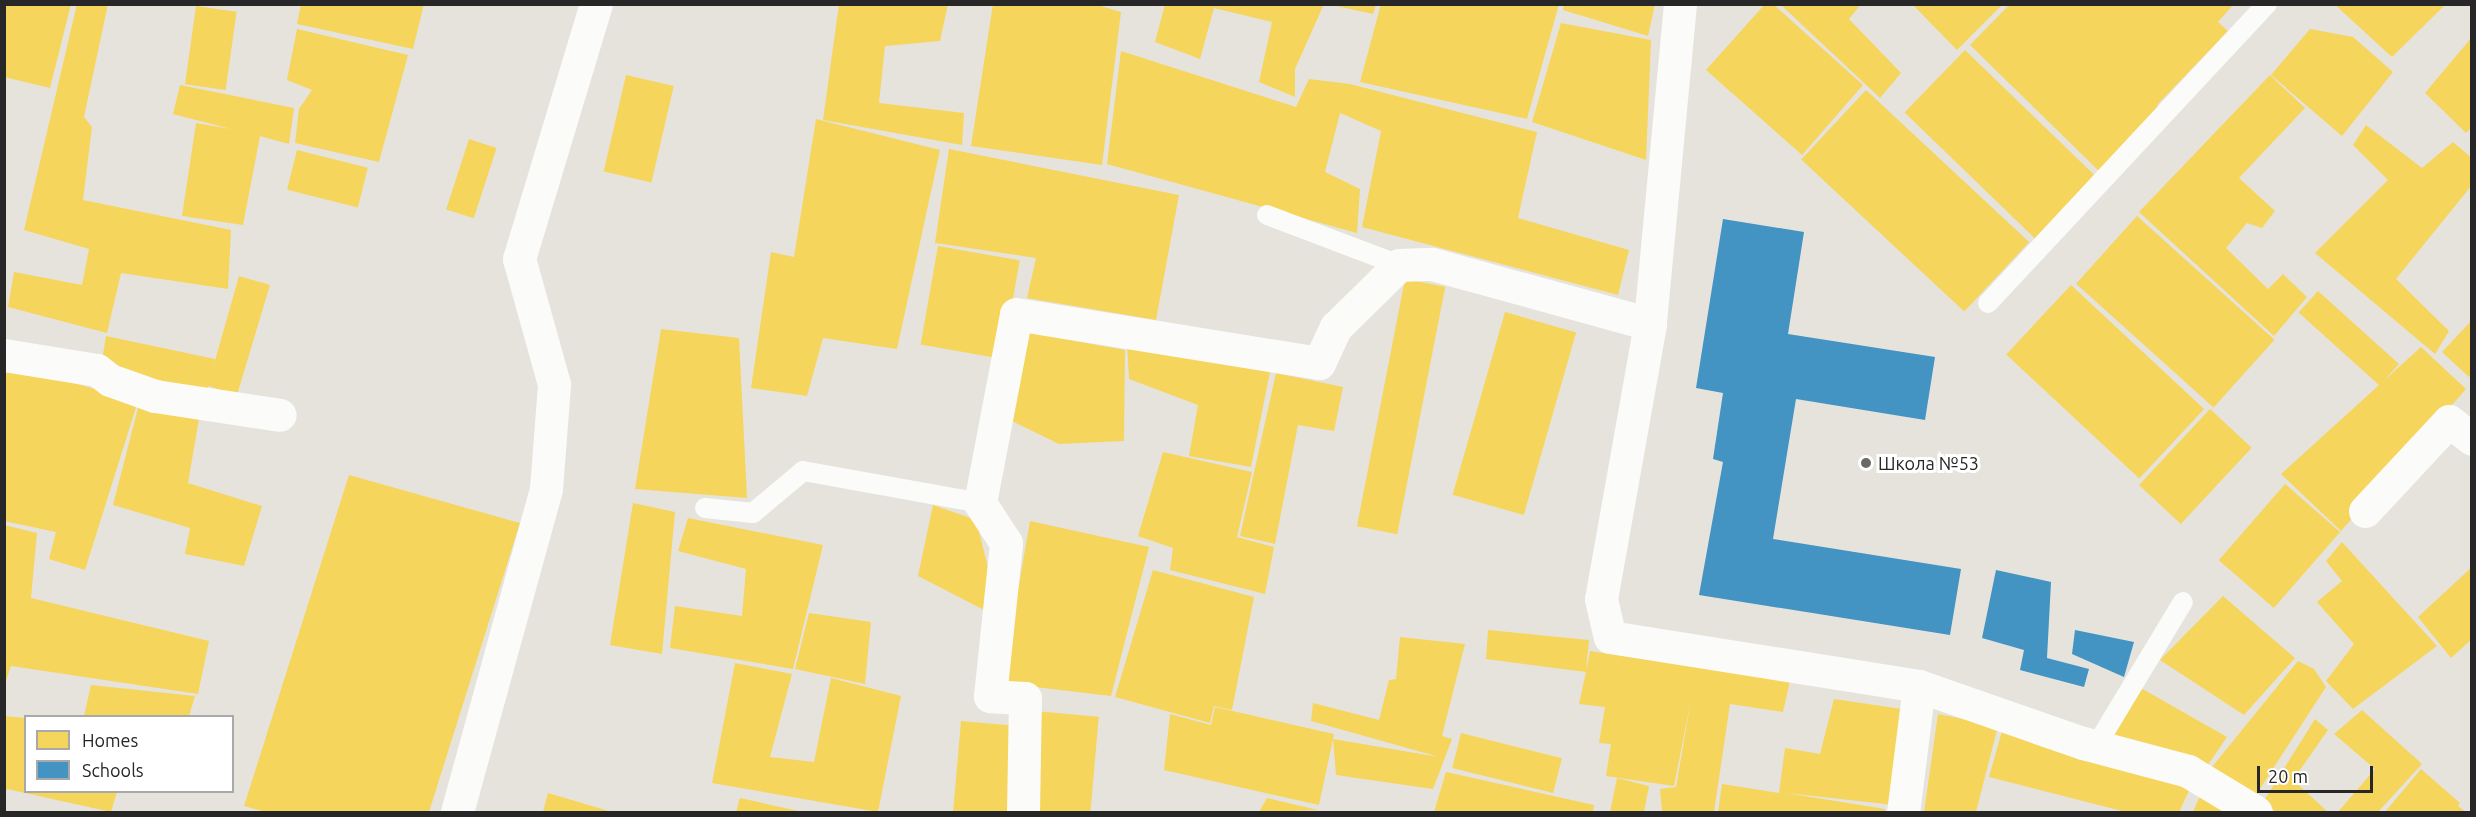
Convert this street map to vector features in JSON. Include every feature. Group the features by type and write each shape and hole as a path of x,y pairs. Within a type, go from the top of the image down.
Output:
{"street":[{"path":"457,813 546,489 554,384 519,259 596,4"},
{"path":"1680,4 1650,324 1601,599 1610,636 1919,686 2096,746 2188,771 2256,813"},
{"path":"1023,813 1025,698 990,696 1006,543 980,503 1016,314 1319,363 1336,327 1399,265 1432,264 1498,279 1650,324"},
{"path":"4,355 97,370 111,380 155,396 280,415"},
{"path":"2365,511 2449,421 2472,439"},
{"path":"1904,813 1919,686"}],"lane":[{"path":"1988,303 2267,4"},
{"path":"1267,215 1399,265"},
{"path":"705,508 753,513 803,471 980,503"},
{"path":"2096,746 2182,602"}],"building: Homes":[{"path":"4,4 71,4 50,88 4,77"},
{"path":"77,4 108,4 84,117 92,127 83,200 231,230 228,289 121,273 107,333 8,307 14,272 82,285 89,249 24,230"},
{"path":"301,4 424,4 413,49 297,24"},
{"path":"839,4 948,4 940,41 885,46 879,103 964,113 962,145 823,120"},
{"path":"993,4 1094,4 1121,12 1102,165 971,146"},
{"path":"1165,4 1324,4 1295,69 1295,97 1259,82 1272,22 1214,8 1200,59 1155,42"},
{"path":"1381,4 1559,4 1527,119 1360,82"},
{"path":"1564,4 1655,4 1648,36 1563,10"},
{"path":"1765,4 1773,4 1863,85 1802,155 1706,70"},
{"path":"1780,4 1861,4 1849,19 1901,73 1880,98"},
{"path":"1912,4 2003,4 1957,50"},
{"path":"2010,4 2234,4 2218,22 2228,31 2157,105 2163,112 2102,174 1970,45"},
{"path":"2334,4 2446,4 2392,57"},
{"path":"1332,5 1376,5 1373,14"},
{"path":"196,6 237,12 226,90 185,84"},
{"path":"1561,23 1651,40 1646,160 1532,122"},
{"path":"297,29 408,55 379,162 295,143 299,109 312,90 287,80"},
{"path":"2310,29 2353,37 2393,72 2342,136 2271,75"},
{"path":"2472,37 2472,127 2466,133 2425,93"},
{"path":"1965,50 2096,176 2035,239 1905,113"},
{"path":"1121,51 1296,107 1309,79 1350,84 1537,132 1518,218 1629,250 1618,295 1362,227 1381,131 1340,113 1325,172 1360,189 1357,233 1107,164"},
{"path":"626,75 674,86 651,182 604,171"},
{"path":"2270,75 2305,108 2239,178 2275,211 2262,228 2247,223 2226,248 2268,289 2283,274 2307,297 2274,336 2139,212"},
{"path":"180,85 294,108 289,144 260,136 243,225 182,216 196,123 231,129 173,114"},
{"path":"1866,90 2029,242 1964,312 1801,159"},
{"path":"816,119 940,150 897,349 823,338 807,396 751,388 771,252 794,257"},
{"path":"2366,125 2422,168 2453,142 2472,158 2472,185 2396,279 2449,331 2435,354 2315,253 2388,180 2353,145"},
{"path":"469,139 497,148 474,218 446,209"},
{"path":"949,149 1179,195 1156,320 1027,298 1036,258 935,243"},
{"path":"297,150 368,168 358,207 287,190"},
{"path":"2137,216 2274,340 2214,407 2076,284"},
{"path":"938,246 1020,260 1002,359 921,344"},
{"path":"239,276 270,285 237,395 208,386 207,391 101,367 106,336 215,359 212,371"},
{"path":"1405,279 1445,287 1397,534 1357,526"},
{"path":"2071,285 2204,409 2139,479 2006,354"},
{"path":"2318,291 2399,364 2380,385 2299,313"},
{"path":"1505,312 1576,332 1524,515 1453,495"},
{"path":"2472,320 2472,374 2469,377 2442,352"},
{"path":"661,329 739,338 747,498 635,489"},
{"path":"1025,332 1125,350 1124,441 1059,444 1012,421"},
{"path":"1127,344 1270,372 1251,467 1189,456 1198,405 1129,379"},
{"path":"2421,347 2466,389 2341,531 2281,474"},
{"path":"9,365 138,401 85,570 49,559 56,532 4,521 4,382"},
{"path":"1276,373 1343,387 1334,431 1298,425 1275,544 1240,536"},
{"path":"139,404 199,419 188,483 262,506 244,566 185,554 190,528 113,505"},
{"path":"2210,409 2252,448 2181,524 2139,485"},
{"path":"1163,452 1252,472 1237,537 1274,547 1265,594 1170,570 1173,548 1138,536"},
{"path":"349,475 520,523 429,812 265,812 244,806"},
{"path":"2285,484 2340,532 2274,608 2219,560"},
{"path":"633,503 675,512 662,654 610,645"},
{"path":"933,505 976,520 990,575 988,612 918,576"},
{"path":"688,518 823,545 793,669 670,648 675,606 742,616 746,569 678,551"},
{"path":"1030,521 1149,547 1111,696 1002,683"},
{"path":"4,525 37,533 31,598 209,641 198,694 11,666 4,687"},
{"path":"2342,542 2437,646 2353,709 2326,681 2354,644 2317,602 2342,581 2326,561"},
{"path":"2472,567 2472,639 2451,658 2418,617"},
{"path":"1153,570 1254,597 1232,710 1214,706 1210,723 1115,697"},
{"path":"2223,596 2295,658 2244,715 2160,660"},
{"path":"809,613 871,622 865,684 795,669"},
{"path":"1488,630 1589,640 1586,671 1590,651 1790,681 1783,712 1730,704 1714,812 1662,812 1660,789 1676,787 1691,700 1674,786 1606,776 1611,744 1599,743 1605,707 1579,704 1586,672 1486,659"},
{"path":"1400,637 1465,644 1442,736 1452,739 1433,789 1336,775 1333,739 1439,757 1311,721 1313,703 1379,720 1389,680 1396,679"},
{"path":"2298,661 2314,669 2326,687 2252,801 2208,772"},
{"path":"735,663 792,674 770,757 814,762 831,678 901,696 878,812 712,783"},
{"path":"91,685 195,696 189,715 84,715"},
{"path":"2139,687 2227,737 2205,769 2108,741"},
{"path":"1834,699 1902,709 1895,805 1786,793 1885,809 1885,812 1718,812 1722,784 1779,793 1785,748 1820,754"},
{"path":"1215,707 1334,734 1319,805 1164,770 1170,714 1211,725"},
{"path":"2362,710 2422,764 2378,812 2338,812 2375,769 2334,734"},
{"path":"1034,711 1099,717 1090,812 1025,812"},
{"path":"1938,714 1998,726 1976,812 1924,812"},
{"path":"4,716 24,718 24,793 7,789 4,794"},
{"path":"2315,719 2328,730 2293,780 2328,812 2276,812 2263,802"},
{"path":"961,721 1017,726 1009,812 953,812"},
{"path":"2004,724 2195,778 2179,812 2126,812 1989,777"},
{"path":"1461,733 1562,758 1553,793 1452,768"},
{"path":"2421,769 2460,803 2458,806 2466,812 2385,812"},
{"path":"1446,772 1594,805 1593,812 1434,812"},
{"path":"1617,778 1649,786 1644,812 1610,812"},
{"path":"25,793 117,793 111,812"},
{"path":"548,793 612,812 543,812"},
{"path":"2200,796 2235,812 2193,812"},
{"path":"740,798 803,812 736,812"},
{"path":"1267,798 1318,810 1259,812"}],"building: Schools":[{"path":"1723,219 1804,232 1788,334 1935,357 1925,420 1796,399 1773,539 1961,569 1950,635 1699,595 1723,462 1713,459 1723,393 1696,388"},
{"path":"1996,570 2051,582 2047,658 2089,669 2084,687 2020,670 2024,650 1982,638"},
{"path":"2075,630 2134,642 2124,677 2072,654"}],"place":[{"name":"Школа №53","path":"1866,463"}]}
